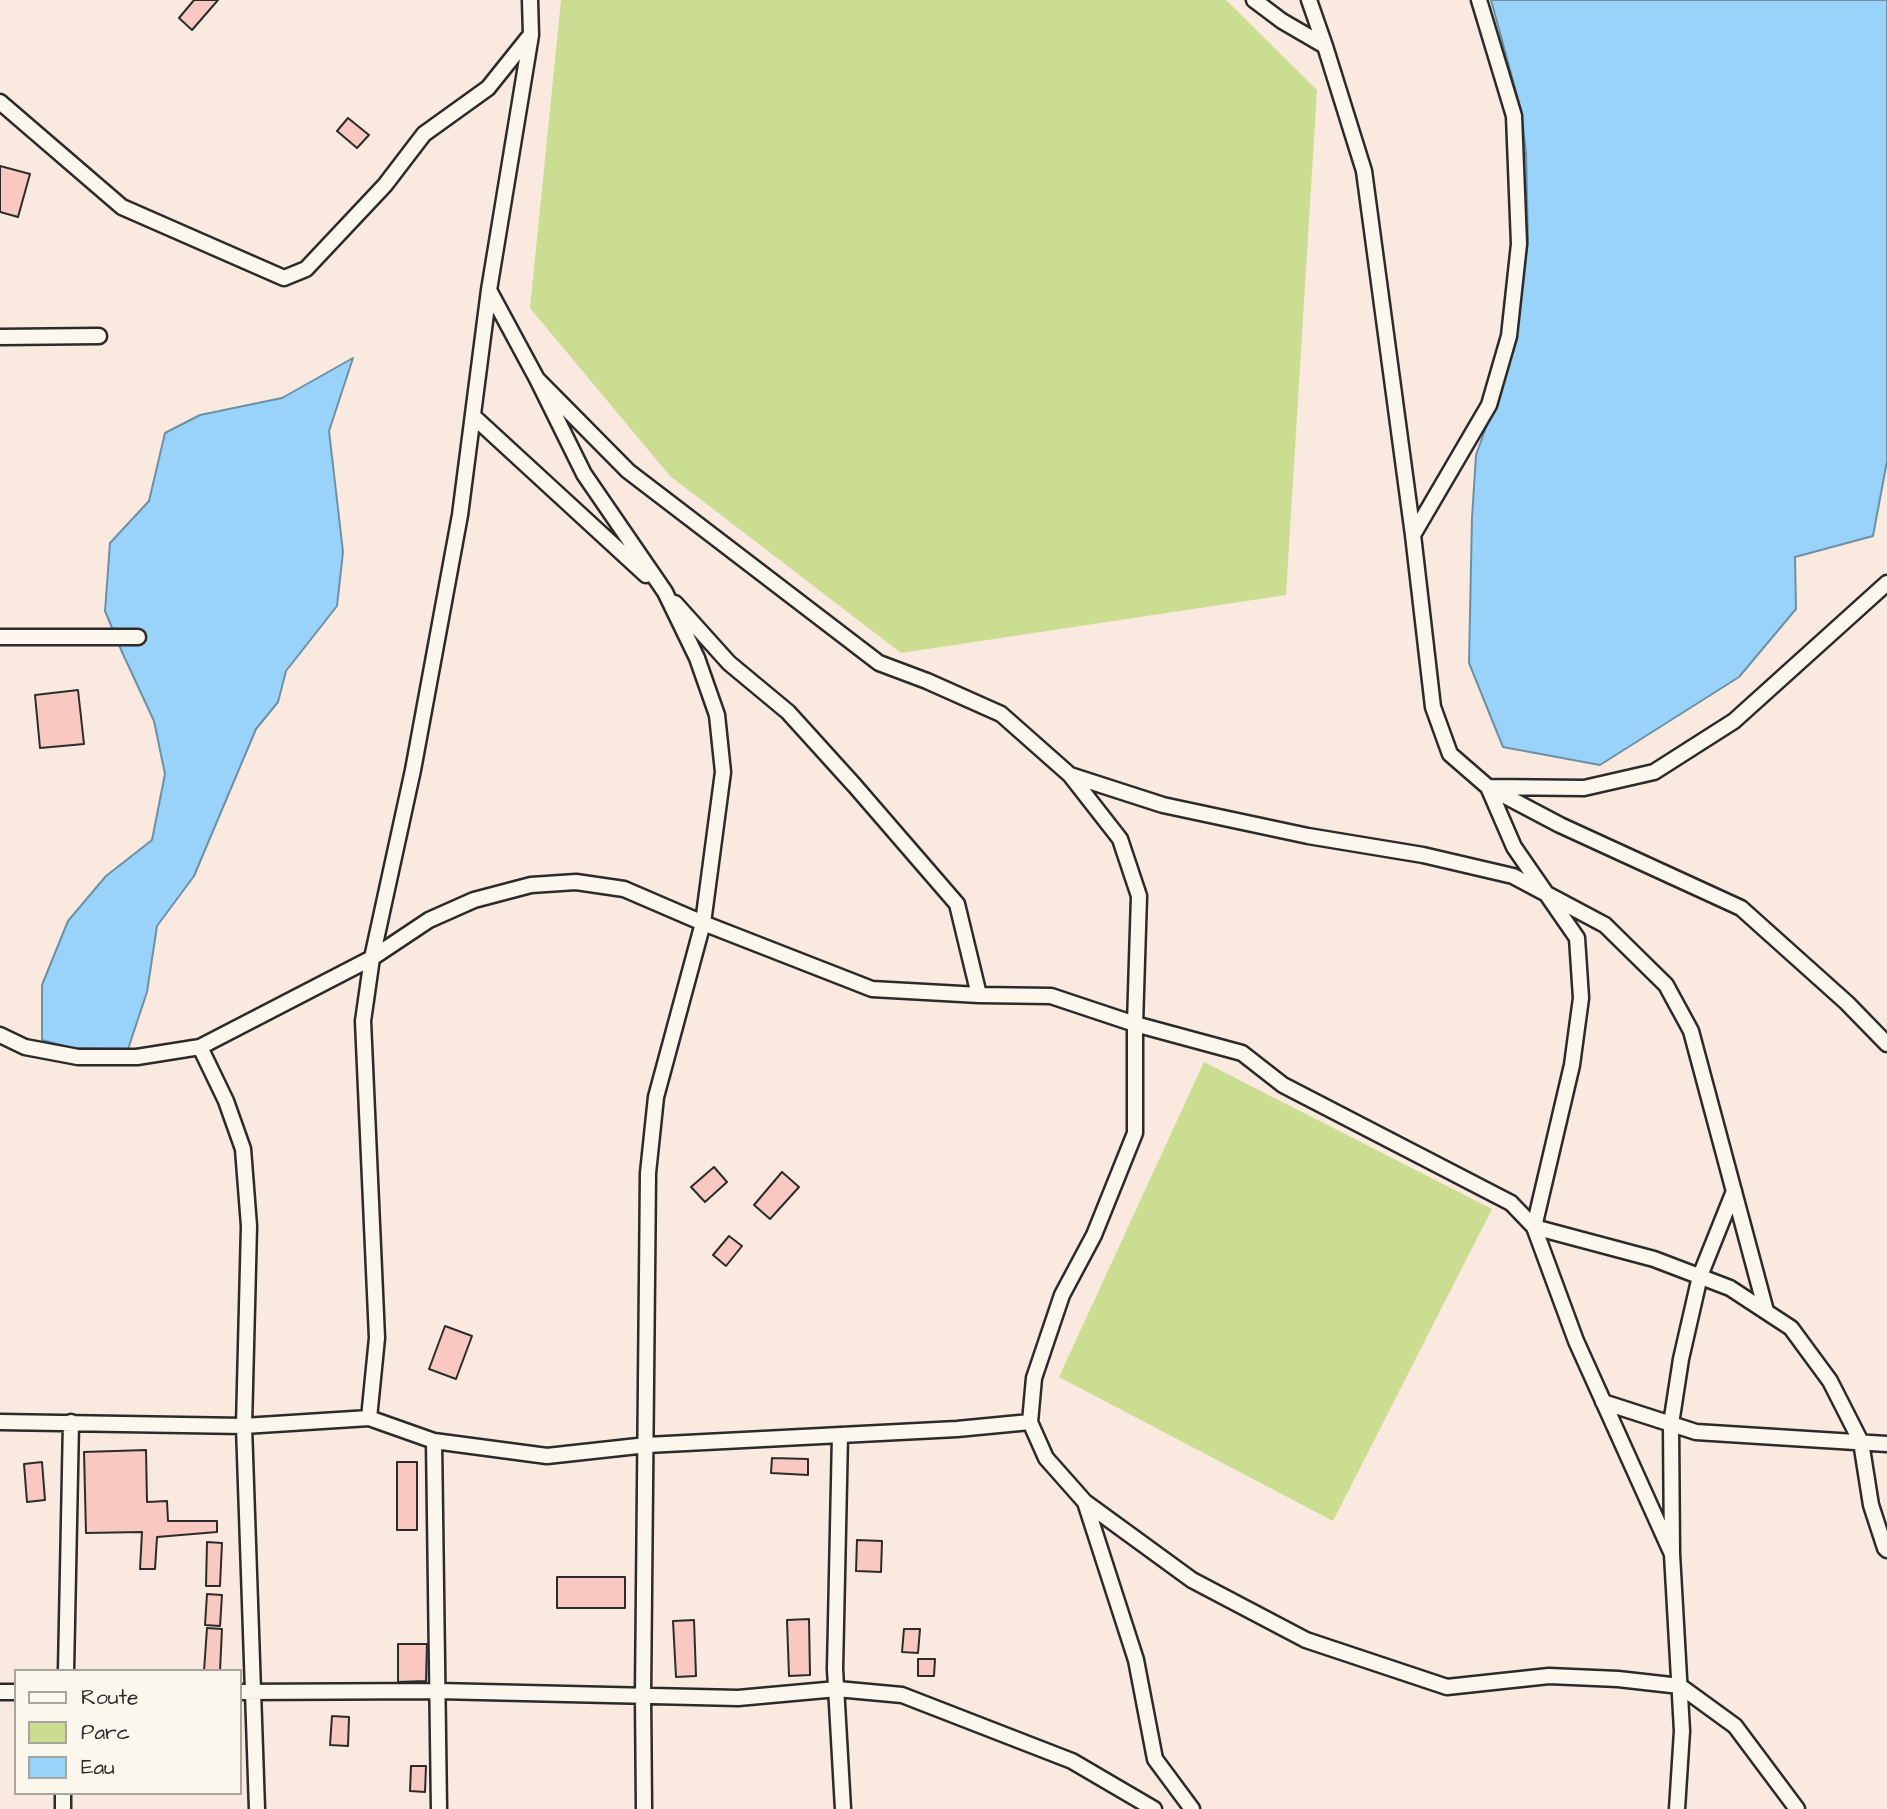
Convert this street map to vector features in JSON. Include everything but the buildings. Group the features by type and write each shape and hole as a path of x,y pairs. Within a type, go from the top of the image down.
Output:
{"street":[{"path":"369,1419 377,1338 363,1021 372,958 415,757 460,515 489,290 531,35 530,0"},
{"path":"1254,0 1282,21 1325,46"},
{"path":"1308,0 1364,171 1413,535 1433,707 1450,754 1488,788 1560,825 1741,908 1847,1003 1887,1044"},
{"path":"1413,535 1489,405 1509,336 1519,244 1514,116 1479,0"},
{"path":"0,102 122,207 284,278 306,269 385,185 424,134 488,88 531,35"},
{"path":"489,290 584,474 665,592 696,658 717,716 723,772 703,923 656,1097 648,1173 644,1809"},
{"path":"0,337 99,336"},
{"path":"537,379 628,471 879,663 927,681 1001,715 1070,775 1120,839 1139,895 1135,1133 1094,1235 1062,1295 1034,1378 1030,1422 1046,1458 1084,1502 1192,1580 1306,1640 1447,1686 1549,1676 1618,1679 1680,1686 1735,1726 1797,1809"},
{"path":"473,416 665,592 729,663 788,712 855,786 957,904 979,995"},
{"path":"1488,788 1584,788 1654,772 1734,722 1887,583"},
{"path":"0,637 138,637"},
{"path":"1070,775 1163,804 1308,836 1423,855 1513,876 1605,925 1666,985 1691,1031 1766,1311"},
{"path":"1488,788 1514,847 1577,938 1581,998 1572,1065 1534,1227"},
{"path":"0,1035 25,1046 78,1057 137,1057 200,1047 372,958 429,920 474,900 531,885 576,882 624,889 872,989 1051,996 1135,1024 1242,1053 1283,1085 1511,1203 1534,1227 1576,1341 1672,1554"},
{"path":"200,1047 226,1101 243,1149 249,1226 244,1426 246,1693 257,1809"},
{"path":"1677,1809 1682,1731 1672,1554 1671,1424 1681,1359 1700,1276 1734,1191"},
{"path":"1534,1227 1654,1259 1700,1276 1730,1288 1791,1328 1830,1381 1861,1443 1871,1505 1887,1550"},
{"path":"1603,1402 1696,1432 1887,1444"},
{"path":"0,1422 244,1426 369,1419 434,1441 547,1456 646,1445 957,1429 1030,1422"},
{"path":"66,1669 71,1422"},
{"path":"840,1435 835,1655 843,1809"},
{"path":"434,1441 439,1809"},
{"path":"1084,1502 1136,1660 1156,1759 1192,1809"},
{"path":"246,1693 438,1691 738,1698 836,1689 902,1695 1072,1761 1154,1809"}],"green space":[{"path":"561,0 1226,0 1317,90 1286,595 901,653 670,476 530,308"},
{"path":"1204,1062 1492,1209 1333,1521 1059,1377"}],"water":[{"path":"1491,0 1887,0 1887,461 1873,536 1795,557 1796,609 1739,677 1600,765 1503,747 1469,663 1476,455 1505,375 1516,331 1528,240 1526,153 1521,110"},
{"path":"353,358 329,431 343,552 337,606 286,671 278,702 256,729 194,876 157,926 147,992 128,1049 72,1048 42,1040 42,985 68,921 106,876 152,840 165,774 154,721 105,611 110,543 149,501 165,433 200,415 282,398"}]}
